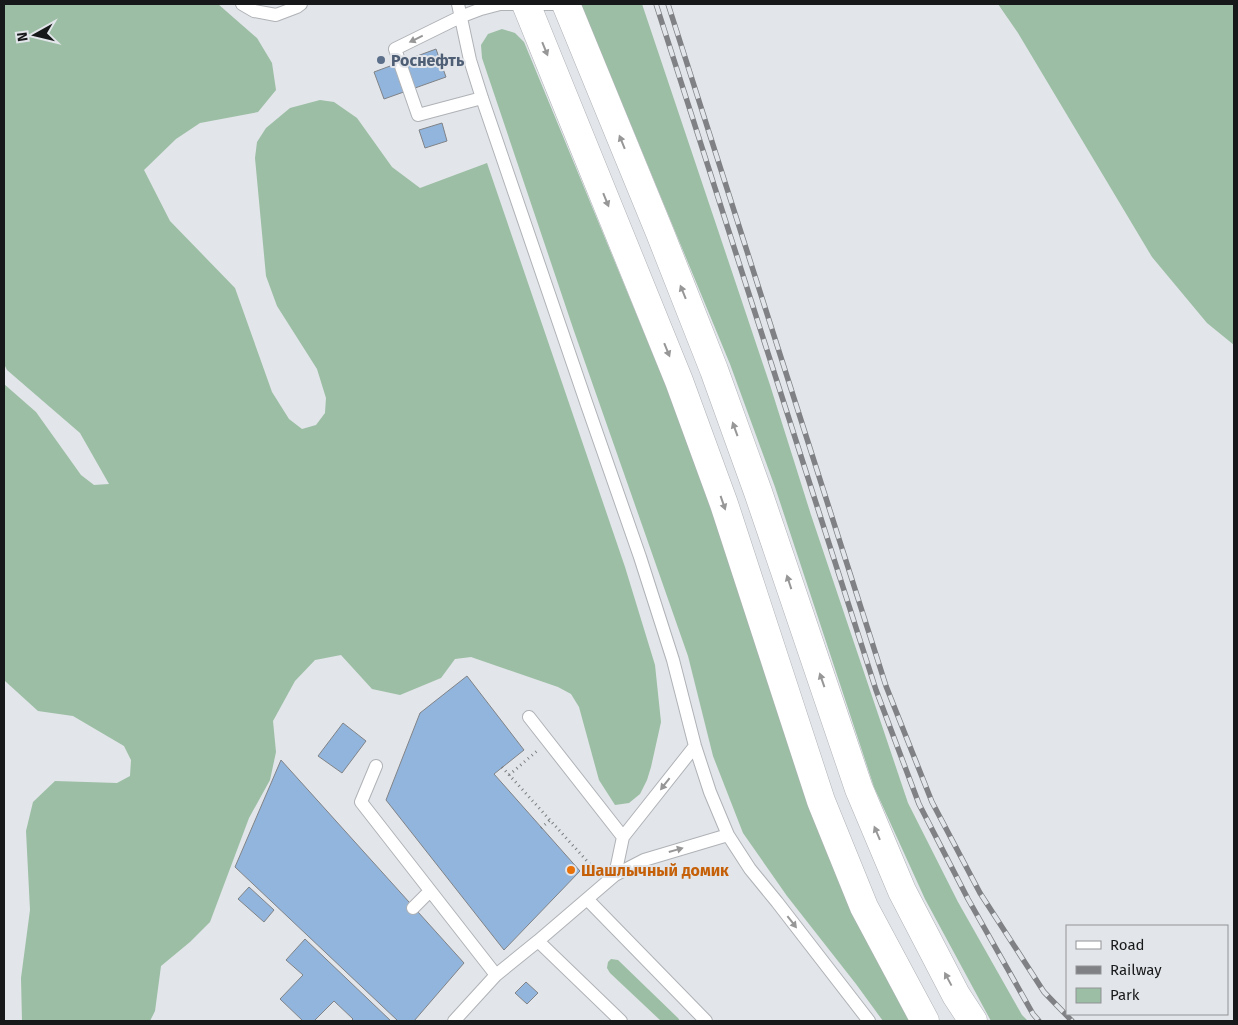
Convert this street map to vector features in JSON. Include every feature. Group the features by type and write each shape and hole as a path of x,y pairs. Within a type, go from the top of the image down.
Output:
{"main road":[{"path":"526,4 680,381 724,504 821,801 864,907 925,1021"},
{"path":"566,4 714,370 758,492 859,789 902,891 956,995 973,1021"}],"lane":[{"path":"242,4 254,11 276,15 301,4"},
{"path":"458,4 470,60 482,98 640,557 673,660 695,746 710,792 728,835 750,869 868,1021"},
{"path":"482,98 418,115 395,49 481,9 500,4 557,4"},
{"path":"529,717 623,837"},
{"path":"615,875 623,837 695,746"},
{"path":"376,766 361,802 496,975"},
{"path":"454,1021 496,975 615,875 644,860 728,835"},
{"path":"413,908 430,891"},
{"path":"587,900 706,1021"},
{"path":"538,941 621,1021"}],"path":[{"path":"509,774 534,754"},
{"path":"502,767 590,864"},
{"path":"541,828 550,820"}],"green space":[{"path":"4,4 218,4 257,38 272,63 276,90 258,112 200,123 176,139 144,170 170,221 235,288 272,392 289,419 302,429 316,425 325,413 326,398 317,369 277,306 266,276 255,158 257,142 266,128 290,108 320,100 334,102 357,118 392,167 420,188 487,163 625,567 655,665 661,722 651,767 640,794 629,803 615,805 599,780 579,707 571,694 558,687 471,657 455,659 441,678 400,695 372,689 341,655 315,660 295,681 273,721 276,752 270,780 249,818 210,922 190,942 161,966 155,1011 150,1021 22,1021 21,978 30,910 26,831 33,802 55,781 117,783 130,776 131,760 124,746 73,716 38,711 5,681 4,384 36,412 81,475 94,485 109,484 80,433 7,370 4,364"},
{"path":"581,4 642,4 908,803 958,902 1022,1015 1028,1021 991,1021 925,899 874,787 775,487 730,364"},
{"path":"998,4 1234,4 1234,345 1207,323 1152,257 1018,33"},
{"path":"502,29 515,33 524,42 671,398 723,539 849,905 909,1021 883,1021 787,896 743,833 713,756 688,656 574,331 482,58 481,45 488,34"},
{"path":"611,959 618,960 680,1021 661,1021 610,973 607,968 608,962"}],"building":[{"path":"436,49 446,77 384,99 374,72"},
{"path":"442,123 447,141 425,148 419,130"},
{"path":"467,676 524,750 494,774 580,871 504,950 386,800 420,713"},
{"path":"343,723 366,741 342,773 318,756"},
{"path":"281,760 464,963 414,1021 398,1021 235,867"},
{"path":"249,887 274,910 264,922 238,899"},
{"path":"305,939 391,1021 351,1021 353,1019 334,1001 314,1021 303,1021 280,999 303,975 286,960"},
{"path":"526,982 538,993 527,1004 515,993"}],"railway":[{"path":"656,4 876,690 919,804 968,899 1033,1014 1039,1021"},
{"path":"668,4 886,686 932,802 980,893 1044,992 1066,1015"},
{"path":"1066,1015 1072,1021"}],"place":[{"name":"Роснефть","path":"381,60"},
{"name":"Шашлычный домик","path":"571,870"}]}
